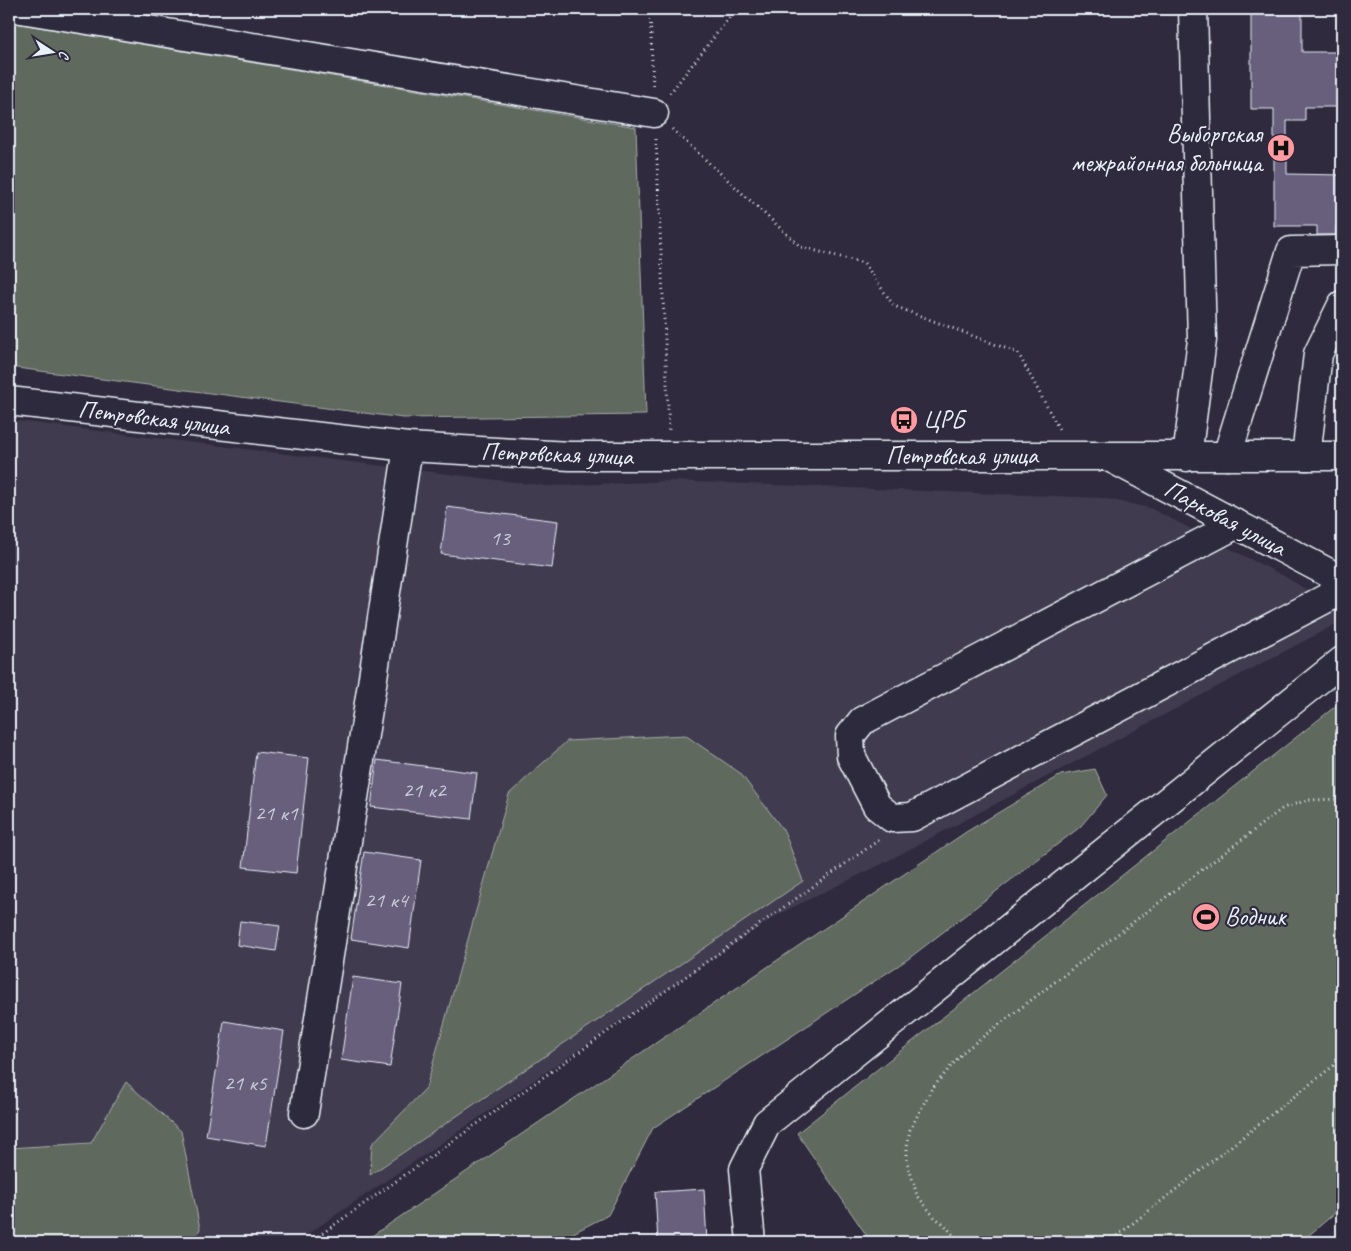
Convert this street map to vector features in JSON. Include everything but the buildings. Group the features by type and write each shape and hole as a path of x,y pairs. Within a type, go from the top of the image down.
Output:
{"street":[{"path":"21,9 654,113"},
{"path":"1187,457 1202,340 1193,9"},
{"path":"1227,456 1291,251 1342,250"},
{"path":"1306,456 1318,354 1342,305"},
{"name":"Петровская улица","path":"9,401 408,447 570,456 1342,456"},
{"path":"304,1113 408,447"},
{"name":"Парковая улица","path":"1108,456 1342,580"},
{"path":"1237,524 862,722 850,736 851,756 878,806 892,818 912,817 1342,590"},
{"path":"751,1242 744,1169 767,1123 1342,661"}],"path":[{"path":"650,9 670,457"},
{"path":"654,113 736,9"},
{"path":"654,113 801,247 864,263 894,306 1018,353 1062,435"},
{"path":"1197,139 1256,137"},
{"path":"959,1242 944,1224 935,1218 917,1195 907,1162 910,1130 930,1090 964,1052 1283,808 1308,800 1342,799"},
{"path":"310,1242 879,840"},
{"path":"1109,1242 1342,1059"}],"shaded area":[{"path":"9,420 547,486 672,481 1103,498 1150,508 1284,576 1342,611 1342,621 878,866 779,914 296,1242 9,1242"}],"green space":[{"path":"9,22 636,127 646,415 403,418 9,367"},
{"name":"Водник","path":"1342,701 1342,1207 1301,1242 871,1242 797,1133"},
{"path":"685,735 740,773 784,831 803,881 370,1175 372,1144 426,1088 509,794 567,741"},
{"path":"1095,769 1107,795 1080,827 908,959 653,1128 608,1215 556,1242 363,1242 966,832 1061,775"},
{"path":"126,1082 181,1131 200,1229 192,1242 9,1242 9,1148 91,1143"}],"place":[{"name":"Выборгская межрайонная больница","path":"1281,148"},
{"name":"ЦРБ","path":"904,420"},
{"name":"Водник","path":"1206,917"}]}
